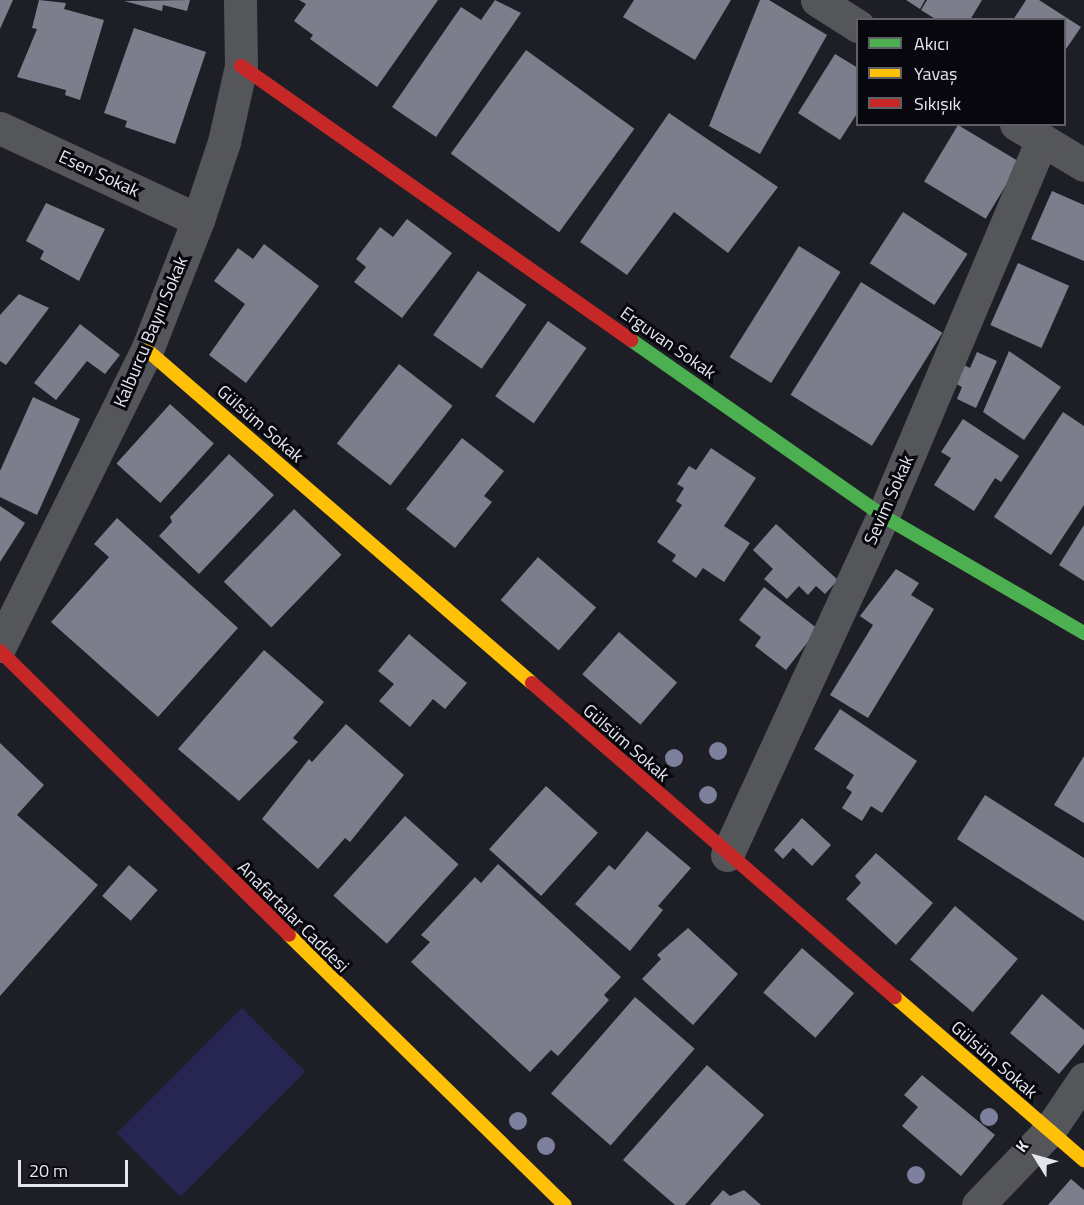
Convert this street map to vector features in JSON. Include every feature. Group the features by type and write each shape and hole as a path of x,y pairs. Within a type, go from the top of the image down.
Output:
{"street":[{"name":"Kalburcu Bayırı Sokak","path":"0,646 147,350 198,220 224,142 241,66 240,0"},
{"path":"817,0 856,25"},
{"name":"Erguvan Sokak","path":"241,66 883,516 1084,633"},
{"name":"Esen Sokak","path":"0,128 198,220"},
{"path":"1029,132 1084,165"},
{"name":"Sevim Sokak","path":"727,855 883,516 1029,132"},
{"name":"Gülsüm Sokak","path":"147,350 727,855 1084,1160"},
{"name":"Anafartalar Caddesi","path":"0,651 565,1205"},
{"path":"978,1205 1049,1131 1084,1080"}],"shaded area":[{"path":"242,1008 306,1072 180,1197 117,1133"}],"building":[{"path":"0,0 13,0 0,29"},
{"path":"39,0 66,3 64,9 104,20 80,100 65,95 66,90 17,77 37,29 32,28"},
{"path":"190,0 187,11 163,5 162,11 124,1"},
{"path":"299,0 438,0 377,87 310,39 313,35 294,21 306,4"},
{"path":"495,0 521,13 436,137 392,107 461,7 481,20"},
{"path":"634,0 731,0 695,60 623,17"},
{"path":"760,0 769,0 827,35 760,154 709,126"},
{"path":"906,0 925,0 920,9"},
{"path":"927,0 982,0 971,18 934,18 921,10"},
{"path":"1026,0 1039,0 1081,27 1066,49 1066,18 1014,18"},
{"path":"134,28 206,52 175,144 125,127 127,121 104,113"},
{"path":"526,50 634,129 559,232 451,154"},
{"path":"835,54 856,67 856,115 840,140 798,113"},
{"path":"669,113 778,187 728,253 674,212 627,275 580,242"},
{"path":"957,126 1020,162 986,219 924,182"},
{"path":"1052,191 1084,205 1084,261 1031,239"},
{"path":"46,203 105,229 79,281 40,259 44,251 26,241"},
{"path":"903,212 968,254 934,305 870,263"},
{"path":"407,219 452,253 402,318 354,282 366,267 356,259 380,227 393,237"},
{"path":"264,244 319,286 246,383 209,355 245,304 214,281 238,248 253,259"},
{"path":"799,246 841,272 771,383 730,357"},
{"path":"1018,263 1069,286 1042,348 990,325"},
{"path":"478,271 526,305 482,369 433,335"},
{"path":"861,282 942,333 872,446 791,395"},
{"path":"19,294 49,308 6,365 0,361 0,315"},
{"path":"548,321 587,348 534,423 495,396"},
{"path":"80,324 120,355 105,374 87,361 56,400 34,383"},
{"path":"1009,351 1061,387 1024,440 983,412"},
{"path":"977,352 997,361 976,408 957,399 962,387 951,381 960,363 970,368"},
{"path":"399,364 453,406 390,485 337,444"},
{"path":"33,397 80,419 37,515 0,497 0,471"},
{"path":"170,404 214,443 160,503 116,463"},
{"path":"1063,412 1084,426 1084,505 1051,555 994,517"},
{"path":"963,419 1019,456 1001,482 995,478 974,511 934,485 951,458 941,452"},
{"path":"462,438 504,471 484,496 492,502 455,548 406,509"},
{"path":"711,448 756,478 724,526 750,543 724,582 703,568 696,578 672,561 676,555 657,542 682,505 676,501 684,488 677,484 689,466 696,470"},
{"path":"229,454 274,495 199,574 159,536 172,522 170,517"},
{"path":"0,506 25,523 0,562"},
{"path":"294,509 341,555 271,628 224,582"},
{"path":"117,518 238,628 158,717 51,622 109,557 94,544"},
{"path":"776,524 838,580 825,594 816,586 808,595 799,586 787,599 764,579 773,569 753,550"},
{"path":"1084,525 1084,581 1059,565"},
{"path":"538,557 596,608 559,651 501,600"},
{"path":"896,569 919,583 911,595 934,609 868,718 830,695 873,625 860,616"},
{"path":"764,587 818,629 786,670 755,646 761,637 739,620"},
{"path":"619,632 677,683 640,725 582,674"},
{"path":"409,634 467,683 445,709 433,699 410,727 379,701 394,684 378,671"},
{"path":"264,650 324,702 293,738 298,742 239,801 178,749"},
{"path":"840,709 917,761 882,813 871,806 862,821 842,808 852,792 846,788 854,775 814,749"},
{"path":"346,724 404,775 350,842 345,838 318,869 262,819 309,759 312,762"},
{"path":"0,743 44,785 17,815 98,885 0,996"},
{"path":"1084,756 1084,823 1054,805"},
{"path":"546,786 598,833 541,896 489,849"},
{"path":"985,795 1084,858 1084,921 957,839"},
{"path":"405,816 459,864 387,944 333,896"},
{"path":"802,818 831,845 812,866 793,848 783,859 774,850"},
{"path":"647,831 691,868 658,906 663,910 630,951 575,904 609,865 615,870"},
{"path":"876,853 933,903 896,945 846,899 861,883 855,876"},
{"path":"498,864 621,977 604,995 609,1000 558,1056 551,1050 530,1072 411,962 430,942 421,935 475,877 481,883"},
{"path":"129,865 158,890 131,921 102,896"},
{"path":"955,906 1018,959 973,1012 910,960"},
{"path":"688,928 738,974 693,1025 642,979 661,959 657,955"},
{"path":"802,948 854,993 815,1038 763,993"},
{"path":"1042,994 1084,1030 1084,1044 1059,1074 1010,1033"},
{"path":"635,997 695,1049 611,1145 551,1094"},
{"path":"707,1065 764,1115 685,1205 675,1205 623,1160"},
{"path":"922,1075 995,1135 961,1176 902,1126 918,1107 904,1095"},
{"path":"1071,1179 1084,1190 1084,1205 1048,1205"},
{"path":"723,1190 730,1196 744,1190 761,1205 710,1205"}],"traffic: fast":[{"path":"631,340 883,516 1084,633"}],"traffic: slow":[{"path":"147,350 532,683"},
{"path":"289,935 565,1205"},
{"path":"895,997 1084,1160"}],"traffic: jam":[{"path":"241,66 631,340"},
{"path":"0,651 289,935"},
{"path":"532,683 895,997"}]}
